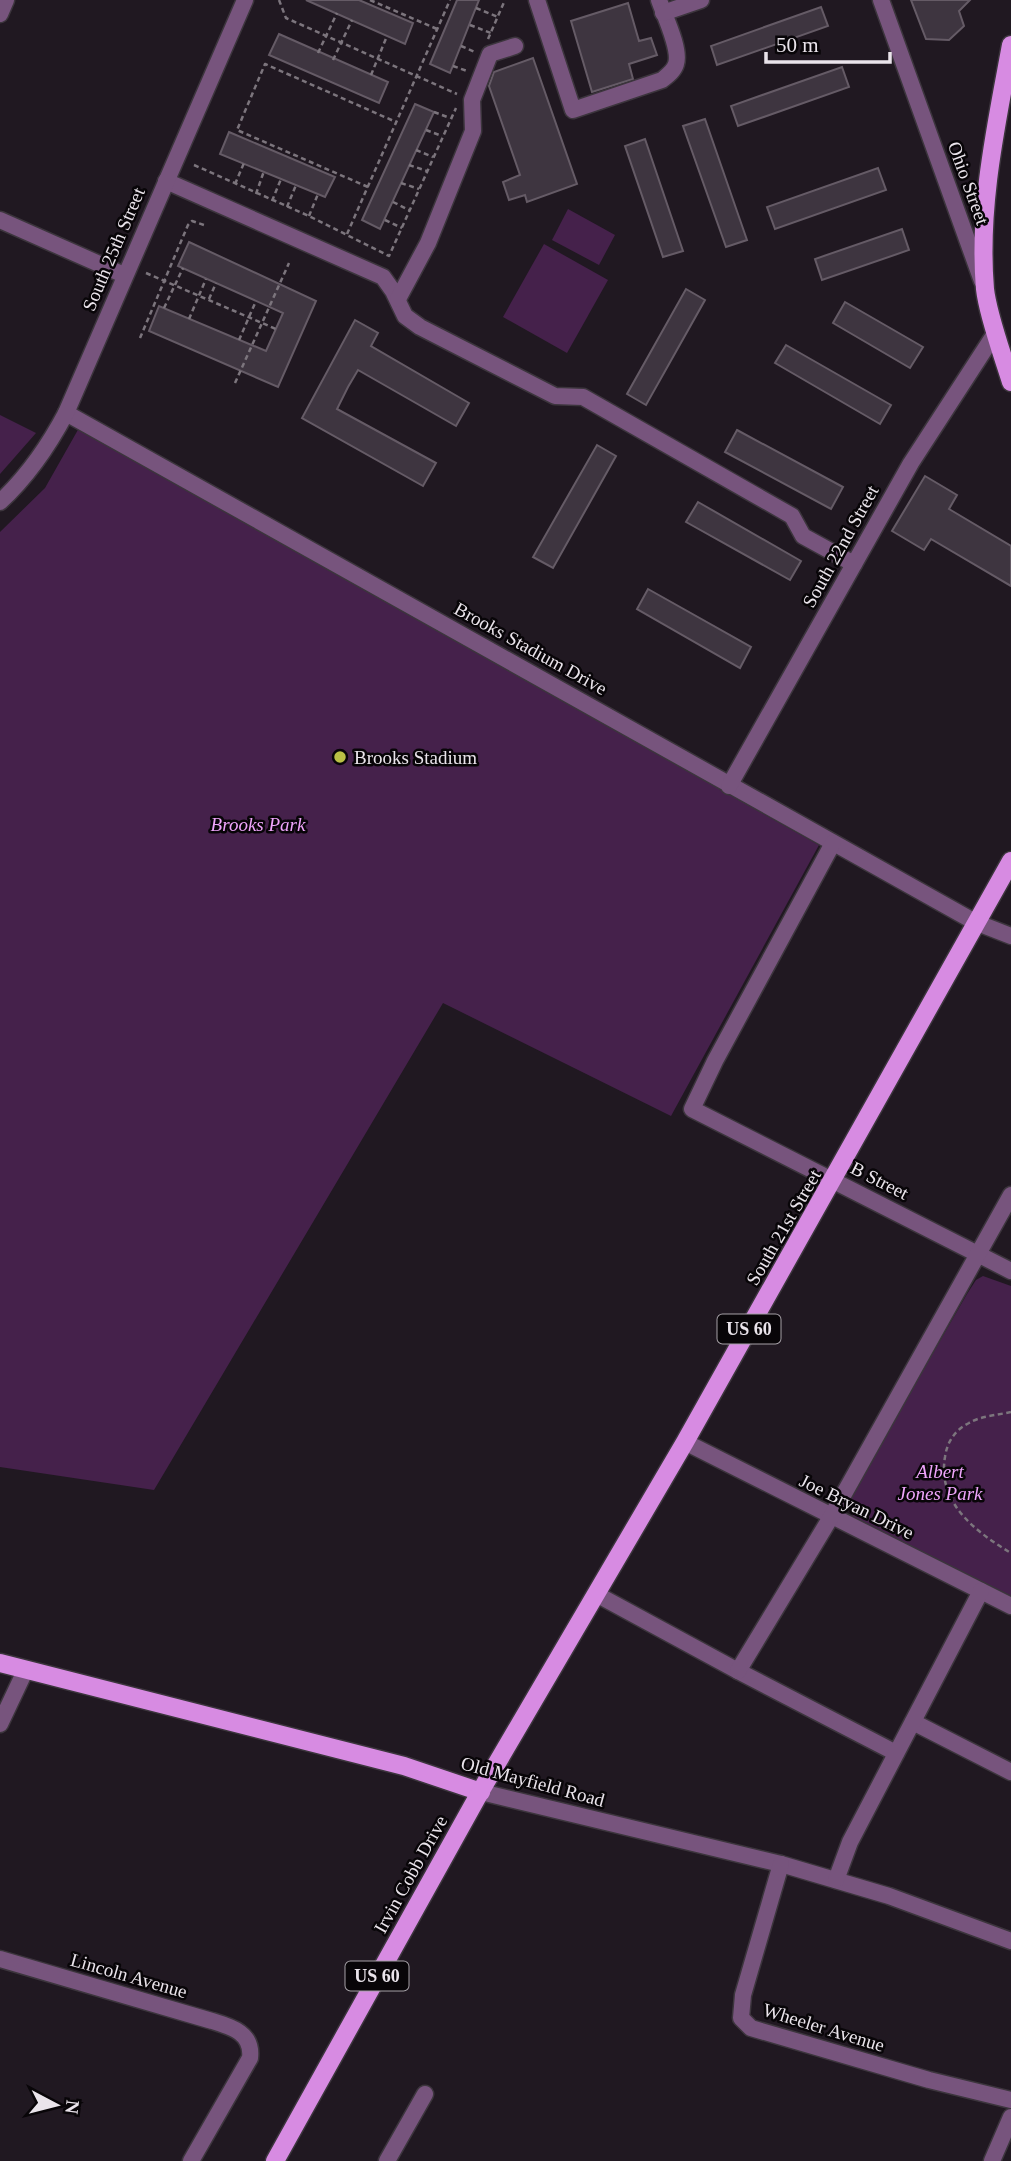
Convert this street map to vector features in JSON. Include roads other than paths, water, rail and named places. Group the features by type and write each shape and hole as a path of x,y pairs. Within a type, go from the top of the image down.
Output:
{"main road":[{"path":"985,292 986,187 1011,46"},
{"name":"Ohio Street","path":"985,292 1011,382"},
{"name":"South 21st Street","path":"481,1793 834,1180 1011,861"},
{"name":"Old Mayfield Road","path":"0,1663 404,1766 481,1793"},
{"name":"Irvin Cobb Drive","path":"275,2161 481,1793"}],"street":[{"path":"0,14 6,0"},
{"name":"South 25th Street","path":"0,502 37,463 66,413 245,0"},
{"path":"537,0 573,110 662,80 672,72 677,63 677,51 661,7 701,0"},
{"name":"Ohio Street","path":"881,0 985,292"},
{"path":"398,299 428,243 472,131 472,100 490,54 515,46"},
{"path":"166,181 383,277 398,299 405,316 420,327 555,396 583,397 792,516 803,536 854,564"},
{"path":"0,220 124,275"},
{"name":"South 22nd Street","path":"729,786 934,423 996,332"},
{"name":"Brooks Stadium Drive","path":"66,413 677,754 729,786 975,922 1011,936"},
{"name":"B Street","path":"833,843 715,1061 692,1109 1011,1271"},
{"path":"738,1671 831,1517 1011,1195"},
{"name":"Joe Bryan Drive","path":"685,1442 1011,1606"},
{"path":"836,1880 850,1842 981,1591"},
{"path":"596,1594 896,1754"},
{"path":"0,1724 26,1669"},
{"path":"913,1722 1011,1772"},
{"name":"Old Mayfield Road","path":"481,1793 781,1864 889,1896 1011,1941"},
{"name":"Wheeler Avenue","path":"781,1864 743,1995 741,2018 751,2028 929,2080 1011,2100"},
{"name":"Lincoln Avenue","path":"0,1959 212,2021 245,2035 251,2048 250,2057 191,2161"},
{"path":"387,2161 425,2094"},
{"path":"992,2161 1011,2117"}],"place":[{"name":"Brooks Stadium","path":"340,757"}],"park label":[{"name":"Brooks Park","path":"258,824"},
{"name":"Albert Jones Park","path":"940,1482"}]}
